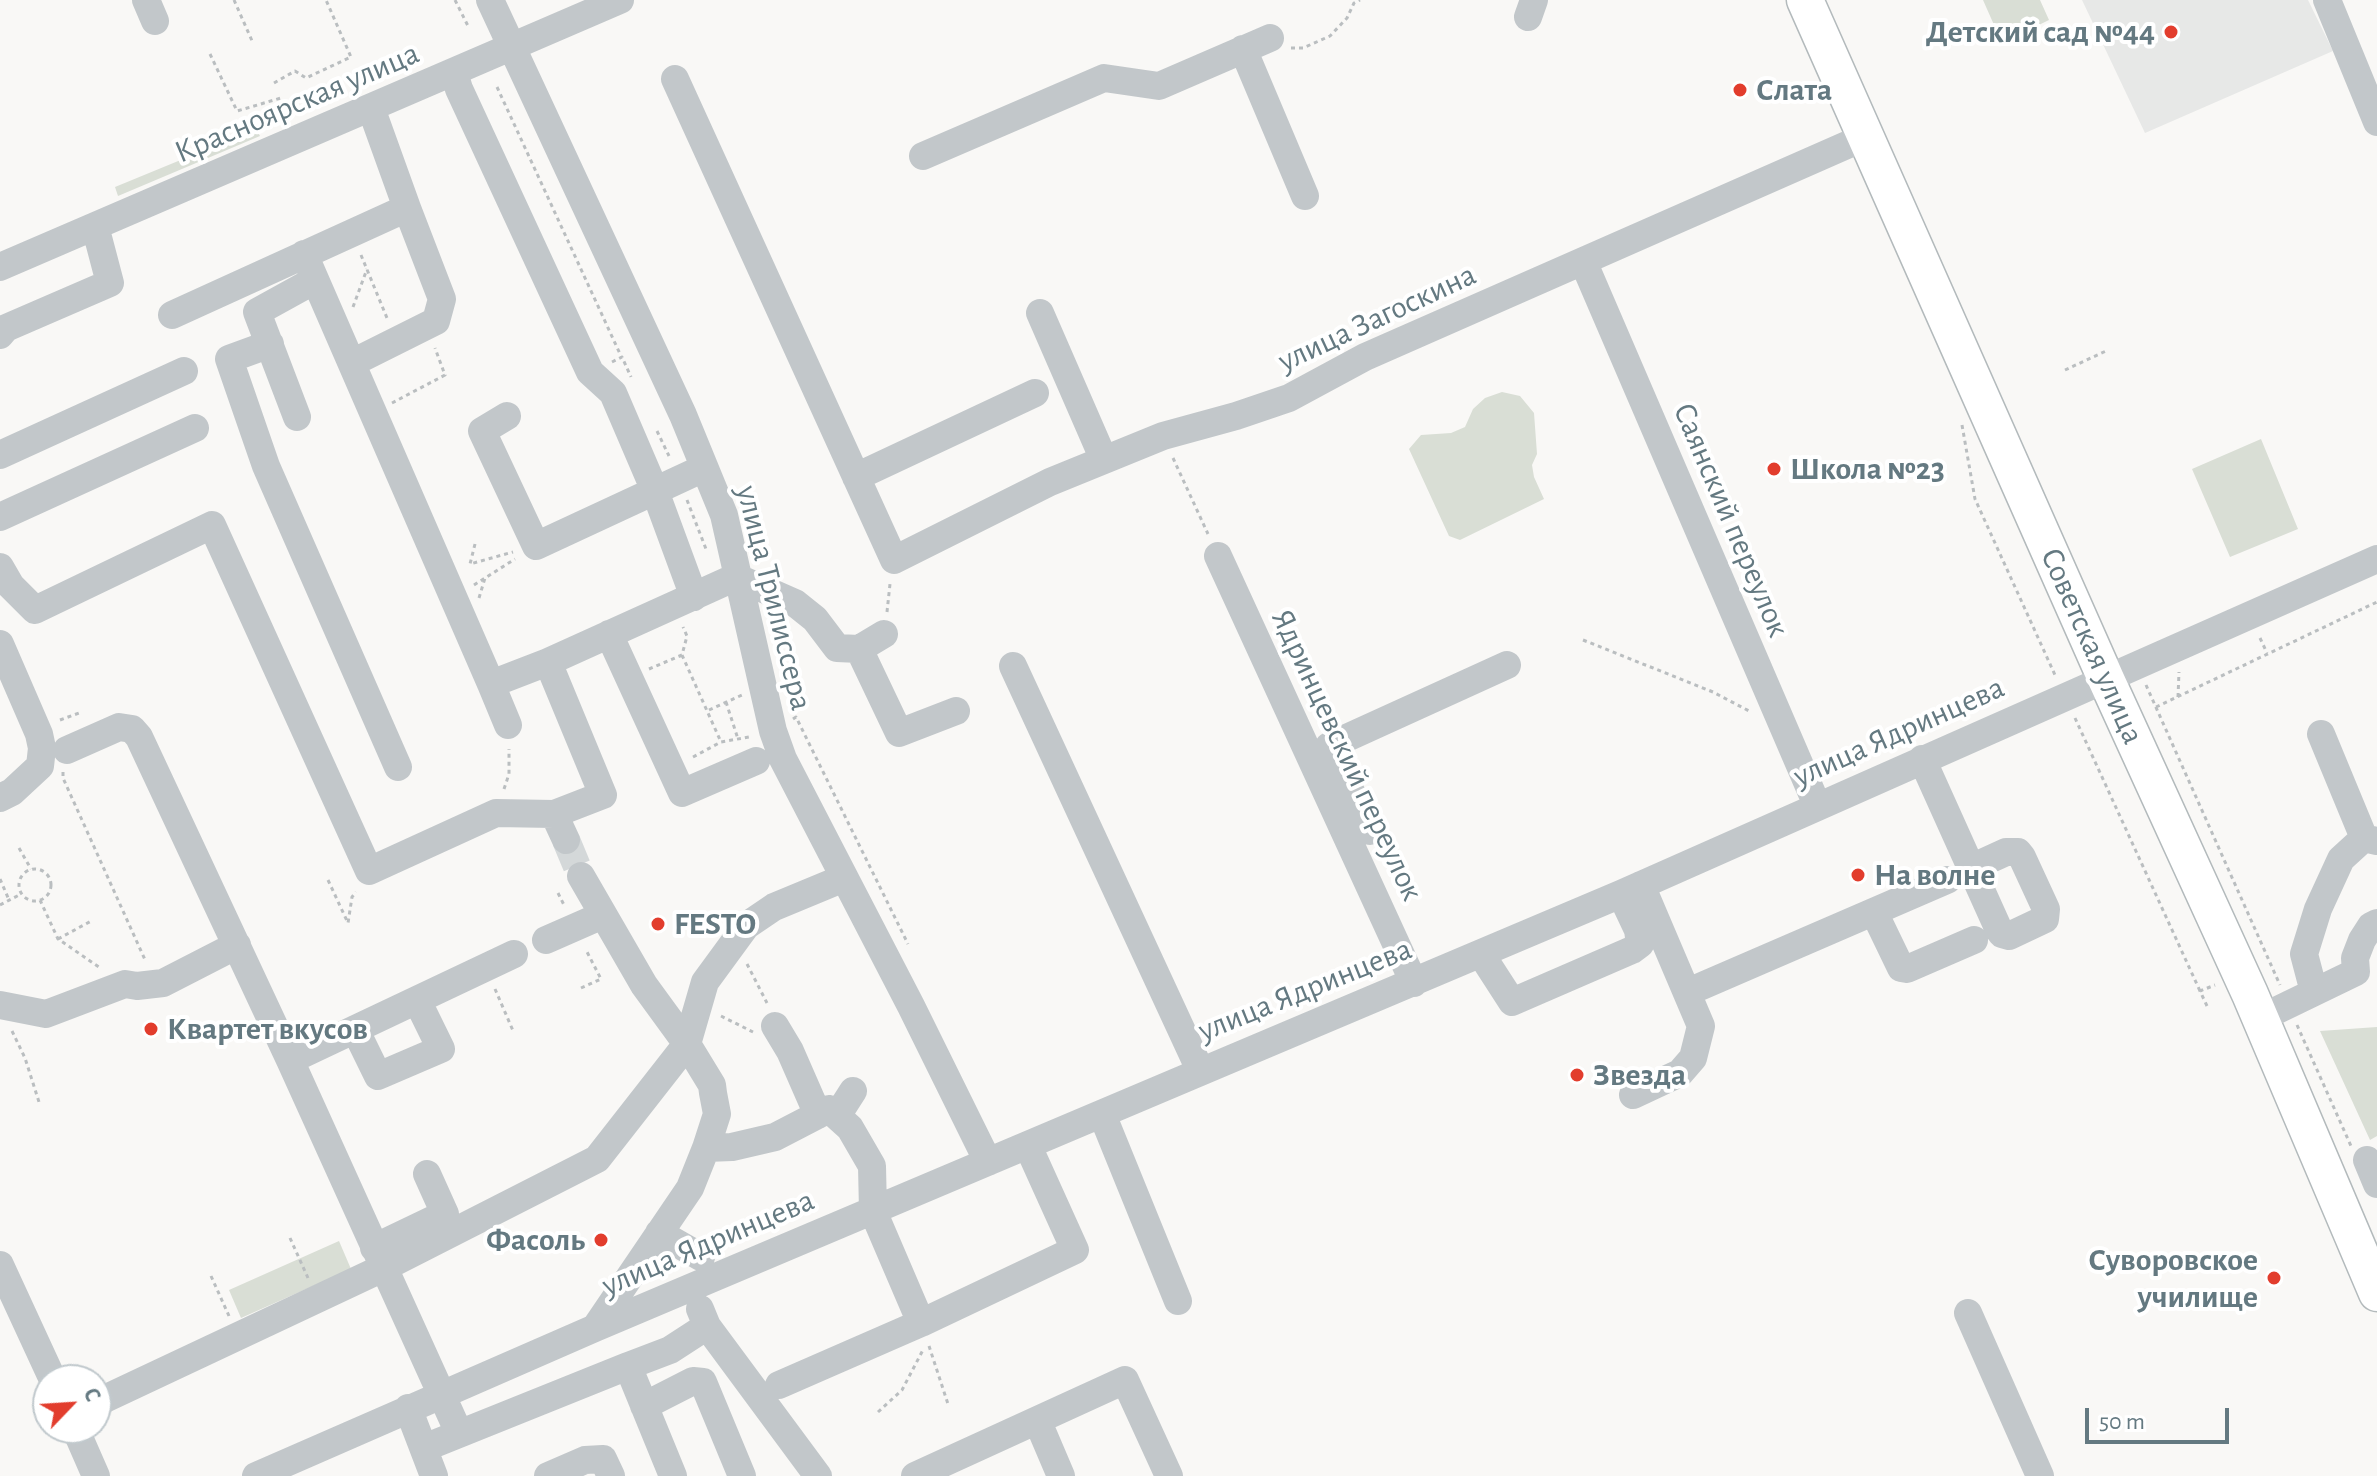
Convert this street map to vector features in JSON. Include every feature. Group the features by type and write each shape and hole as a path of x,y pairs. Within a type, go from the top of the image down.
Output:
{"main road":[{"name":"Советская улица","path":"1805,0 1865,137 2122,672 2288,1005 2377,1293"}],"street":[{"name":"улица Трилиссера","path":"490,0 650,345 724,515 773,731 783,759 988,1162"},
{"name":"Красноярская улица","path":"0,267 620,0"},
{"path":"2327,0 2377,122"},
{"path":"923,156 1104,78 1159,86 1270,38"},
{"path":"1243,49 1305,196"},
{"path":"454,73 590,372 613,393 655,491 684,601"},
{"path":"675,79 856,477 904,556"},
{"path":"346,351 397,341 436,321 442,299 371,108"},
{"name":"улица Загоскина","path":"904,556 1050,482 1163,436 1289,398 1365,357 1865,137"},
{"path":"297,417 257,312 352,233 407,208"},
{"path":"0,335 6,328 110,283 95,226"},
{"name":"Саянский переулок","path":"1583,261 1817,805"},
{"path":"172,315 310,267"},
{"path":"310,267 508,725"},
{"path":"1040,313 1104,460"},
{"path":"270,344 229,359 266,466 398,767"},
{"path":"0,455 184,371"},
{"path":"856,477 1035,393"},
{"path":"507,416 482,431 536,546 704,468"},
{"path":"0,517 195,428"},
{"path":"0,567 11,586 35,610 212,525 369,871 496,813 554,814 603,795 548,662"},
{"name":"Ядринцевский переулок","path":"1218,556 1414,983"},
{"name":"улица Ядринцева","path":"256,1476 408,1408 1200,1070 1414,983 2377,559"},
{"path":"491,684 548,662 736,577 795,603 815,619 837,648 859,649 884,634"},
{"path":"609,634 682,793 751,745"},
{"path":"0,644 39,734 42,748 40,766 12,792 0,798"},
{"path":"859,649 899,733 956,711"},
{"path":"1370,831 1329,746 1507,665"},
{"path":"1013,666 1200,1070"},
{"path":"67,750 119,727 132,729 143,746 459,1433"},
{"path":"2288,1005 2318,909 2341,859 2370,840 2321,734"},
{"path":"1688,992 1959,874 1922,759"},
{"path":"554,814 566,840"},
{"path":"581,876 644,985 712,1085 717,1114 690,1188 595,1328"},
{"path":"379,1258 597,1159 687,1044 705,982 746,926 774,907 844,878"},
{"path":"1481,954 1512,1002 1640,944 1631,889"},
{"path":"1631,889 1688,992 1701,1026 1693,1058 1680,1073 1633,1095"},
{"path":"1874,912 1901,968 1907,969 1974,940"},
{"path":"546,940 603,915"},
{"path":"2288,1005 2356,972 2355,958 2362,940 2371,926 2377,923"},
{"path":"0,1005 41,1003 125,984 163,983 237,945"},
{"path":"290,1060 514,954"},
{"path":"355,1029 378,1076 441,1049 420,999"},
{"path":"420,999 457,1066"},
{"path":"775,1026 827,1116 850,1128 872,1166 873,1211 921,1323"},
{"path":"706,1148 732,1147 775,1137 827,1116 853,1091"},
{"path":"1102,1114 1178,1301"},
{"path":"779,1385 921,1323 1075,1250 1028,1146"},
{"path":"112,1395 317,1299 445,1214 427,1174"},
{"path":"659,1233 701,1257"},
{"path":"0,1265 46,1364"},
{"path":"691,1287 707,1326 818,1476"},
{"path":"1968,1313 2040,1476"},
{"path":"424,1448 670,1350 707,1326"},
{"path":"628,1366 673,1476"},
{"path":"915,1476 1125,1380 1169,1476"},
{"path":"644,1406 693,1381 703,1382 742,1476"},
{"path":"408,1408 434,1476"},
{"path":"1038,1422 1061,1476"},
{"path":"82,1444 96,1476"},
{"path":"552,1475 585,1460 603,1459 611,1476"}],"path":[{"path":"234,0 253,43"},
{"path":"274,83 295,71 306,78 351,57 326,0"},
{"path":"455,0 469,28"},
{"path":"1270,38 1284,47 1303,48 1330,36 1347,18 1354,3 1360,0"},
{"path":"210,54 237,111 281,98"},
{"path":"497,87 622,357 650,345"},
{"path":"352,233 397,341"},
{"path":"346,351 367,269"},
{"path":"373,413 445,375 426,326"},
{"path":"2065,370 2106,351"},
{"path":"1163,436 1218,556"},
{"path":"475,544 470,564 536,546"},
{"path":"453,598 536,546"},
{"path":"884,634 904,556"},
{"path":"684,601 687,636 682,655 721,742"},
{"path":"2156,707 2377,602"},
{"path":"1583,640 1713,692 1755,714"},
{"path":"629,678 682,655"},
{"path":"2122,672 2156,707 2288,1005"},
{"path":"707,711 749,692"},
{"path":"726,702 751,745"},
{"path":"496,813 509,774 508,725"},
{"path":"671,768 721,742 751,745"},
{"path":"67,750 63,778 156,984"},
{"path":"19,848 31,869 45,873 51,882 49,893 40,900 29,900 21,894 20,879 31,869"},
{"path":"328,880 348,923 352,897 369,871"},
{"path":"0,879 9,900"},
{"path":"0,905 21,894"},
{"path":"40,900 58,939 100,968 109,969"},
{"path":"58,939 93,920"},
{"path":"698,1004 755,1033 775,1026 755,975 745,960 737,973"},
{"path":"487,967 514,1033"},
{"path":"0,1005 25,1058 39,1102"},
{"path":"2303,1037 2365,1164"},
{"path":"290,1238 317,1299"},
{"path":"211,1276 238,1336"},
{"path":"878,1412 902,1390 927,1341 948,1404"}],"shaded area":[{"path":"1983,0 2040,0 2049,20 2002,43"},
{"path":"2082,0 2308,0 2333,51 2145,133"},
{"path":"256,129 260,136 118,196 115,187"},
{"path":"1502,392 1520,396 1534,413 1537,454 1532,465 1544,499 1460,540 1449,536 1409,449 1421,435 1451,433 1465,427 1473,409 1485,398"},
{"path":"2261,439 2298,529 2230,557 2192,469"},
{"path":"2377,1027 2377,1136 2370,1140 2320,1031"},
{"path":"339,1241 351,1269 241,1318 229,1290"}],"tunnel":[{"path":"566,840 581,876"}],"place":[{"name":"Детский сад №44","path":"2171,32"},
{"name":"Слата","path":"1740,90"},
{"name":"Школа №23","path":"1774,469"},
{"name":"На волне","path":"1858,875"},
{"name":"FESTO","path":"658,924"},
{"name":"Квартет вкусов","path":"151,1029"},
{"name":"Звезда","path":"1577,1075"},
{"name":"Фасоль","path":"601,1240"},
{"name":"Суворовское училище","path":"2274,1278"}]}
